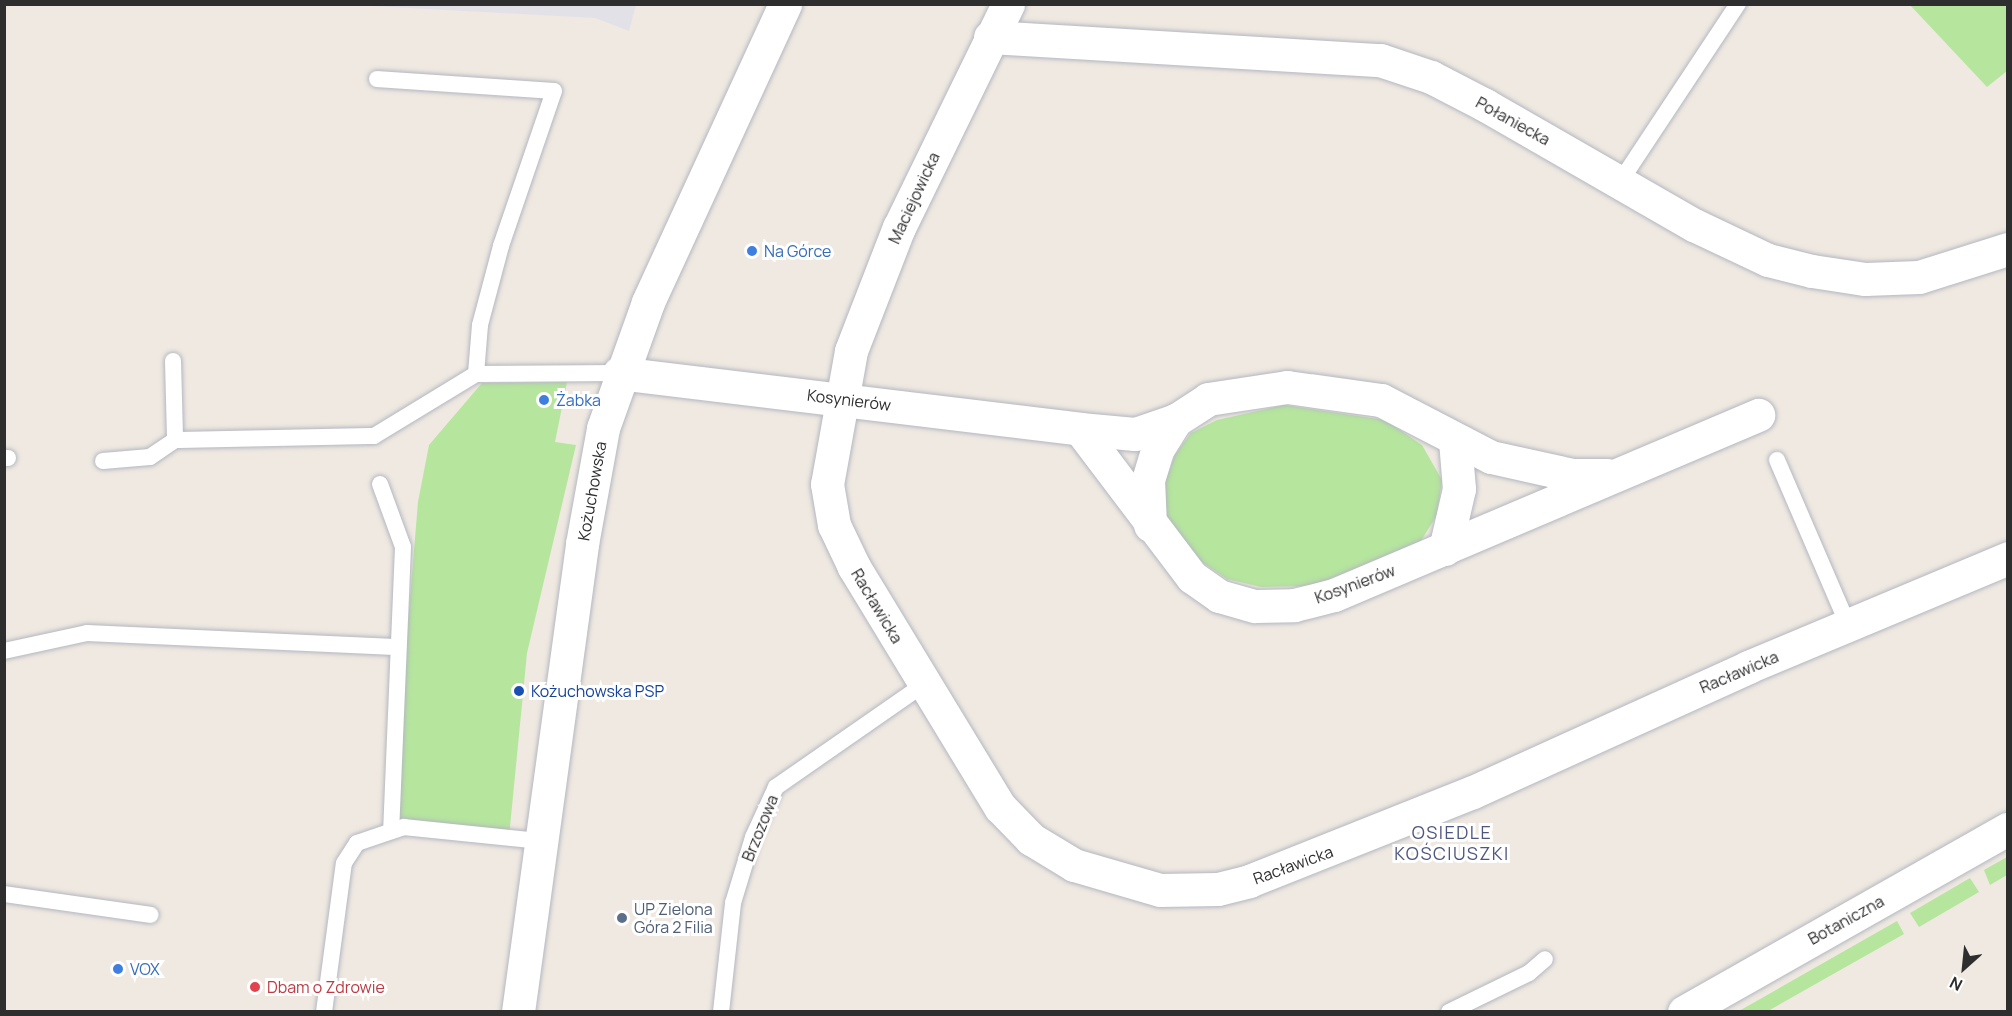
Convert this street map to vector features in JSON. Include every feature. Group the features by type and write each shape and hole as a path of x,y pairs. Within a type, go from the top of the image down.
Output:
{"street":[{"name":"Kożuchowska","path":"518,1011 582,544 619,373 784,4"},
{"name":"Maciejowicka","path":"841,399 851,351 899,227 1008,4"},
{"name":"Połaniecka","path":"990,37 1380,60 1431,77 1757,255 1812,271 1865,279 1919,278 2007,249"},
{"name":"Kosynierów","path":"619,373 1135,434 1176,420 1208,399 1287,387 1381,400 1455,440 1536,469 1618,475"},
{"name":"Racławicka","path":"841,399 827,484 834,525 924,684 1000,807 1031,839 1102,877 1188,891 1249,881 1306,861 2007,558"},
{"name":"Kosynierów","path":"1080,429 1150,525 1192,577 1219,596 1255,606 1294,605 1334,595 1758,415"},
{"name":"Kosynierów","path":"1150,525 1148,480 1157,450 1176,420"},
{"path":"1445,549 1459,489 1455,440"},
{"name":"Botaniczna","path":"1684,1011 2007,829"}],"lane":[{"path":"1620,182 1738,4"},
{"path":"377,79 554,91 501,246 480,325 476,374"},
{"path":"173,361 175,440"},
{"path":"103,460 150,457 175,440 374,436 476,374 619,373"},
{"path":"1777,460 1849,627"},
{"path":"380,483 403,547 395,647 391,829"},
{"path":"4,651 87,633 395,647"},
{"name":"Brzozowa","path":"721,1011 733,903 753,837 776,787 924,684"},
{"path":"324,1011 344,863 357,843 391,829 540,841"},
{"path":"4,894 151,915"},
{"path":"1449,1011 1545,959"}],"shaded area":[{"path":"354,5 636,5 629,31 595,18"}],"green space":[{"path":"1910,5 2007,5 2007,71 1987,87"},
{"path":"567,382 555,442 576,445 527,653 509,837 391,829 418,502 429,445 482,383"},
{"path":"1284,405 1385,420 1422,445 1442,480 1437,515 1419,544 1312,586 1261,587 1227,579 1190,554 1166,520 1163,488 1175,455 1191,433 1217,420"},
{"path":"2007,857 2007,875 1990,885 1984,870"},
{"path":"1970,878 1979,892 1919,927 1910,913"},
{"path":"1897,921 1904,934 1768,1011 1739,1011"}],"place":[{"name":"Na Górce","path":"752,251"},
{"name":"Żabka","path":"544,400"},
{"name":"Kożuchowska PSP","path":"519,691"},
{"name":"UP Zielona Góra 2 Filia","path":"622,918"},
{"name":"VOX","path":"118,969"},
{"name":"Dbam o Zdrowie","path":"255,987"}],"district":[{"name":"OSIEDLE KOŚCIUSZKI","path":"1452,843"}]}
